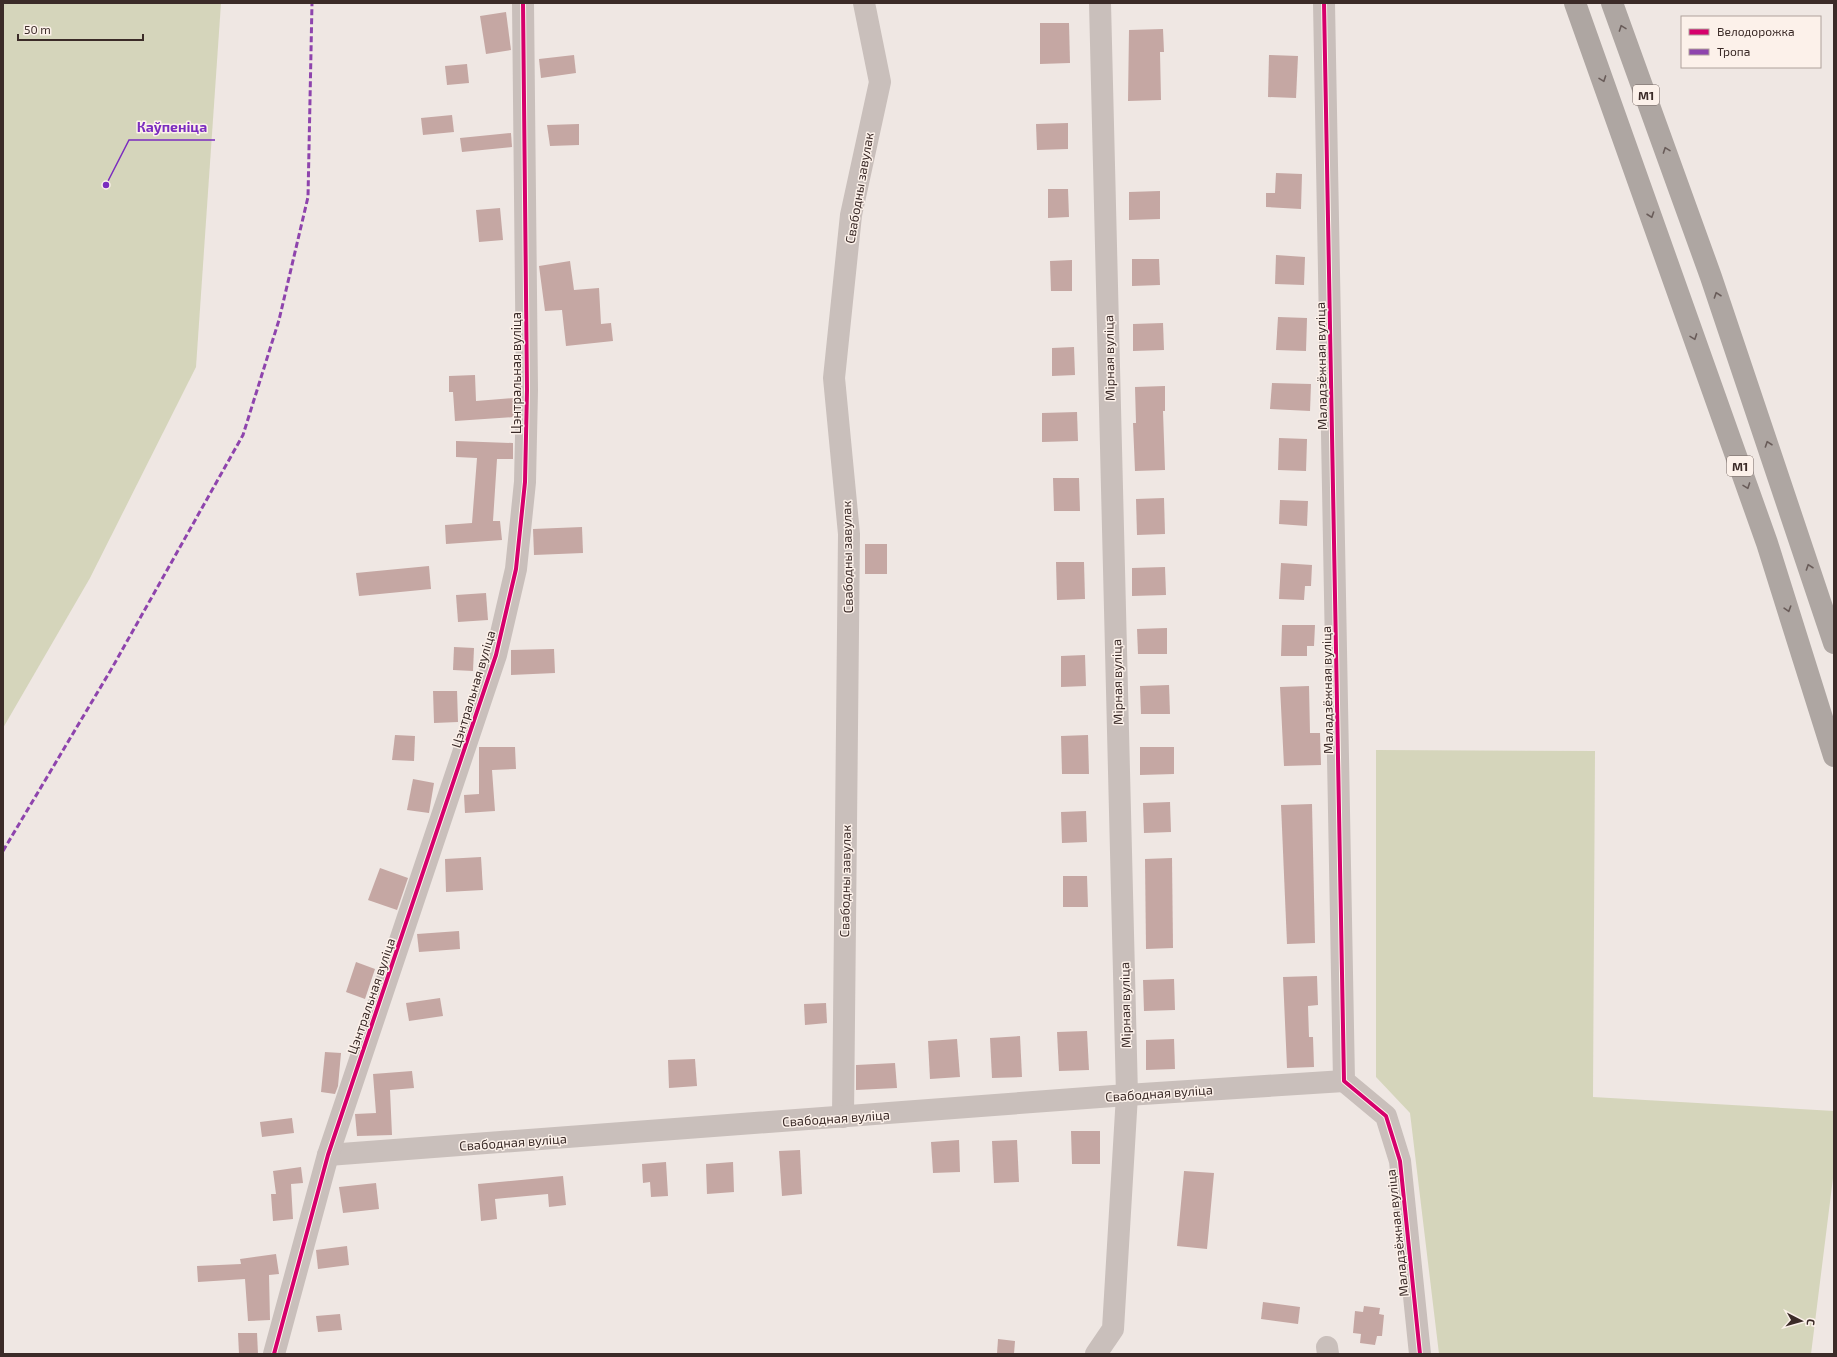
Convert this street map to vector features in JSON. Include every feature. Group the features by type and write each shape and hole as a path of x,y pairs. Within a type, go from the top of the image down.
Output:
{"highway":[{"name":"М1","path":"1575,3 1767,543 1834,756"},
{"name":"М1","path":"1612,3 1711,277 1830,625 1834,643"}],"street":[{"name":"Цэнтральная вуліца","path":"274,1354 328,1155 496,655 516,569 525,482 527,390 523,3"},
{"name":"Свабодны завулак","path":"843,1117 849,534 834,378 852,215 880,82 864,3"},
{"name":"Мірная вуліца","path":"1096,1354 1113,1329 1127,1095 1100,3"},
{"name":"Маладзёжная вуліца","path":"1324,3 1344,1081 1386,1116 1400,1161 1420,1354"},
{"name":"Свабодная вуліца","path":"328,1155 1127,1095 1344,1081"}],"green space":[{"path":"3,3 221,3 196,367 90,578 3,728"},
{"path":"1376,750 1595,751 1593,1097 1834,1111 1834,1170 1811,1354 1439,1354 1410,1113 1376,1077"}],"building":[{"path":"506,12 511,50 486,54 480,16"},
{"path":"1040,23 1069,23 1070,63 1040,64"},
{"path":"1163,29 1164,52 1160,52 1161,100 1128,101 1129,30"},
{"path":"574,55 576,73 541,78 539,59"},
{"path":"1269,55 1298,56 1296,98 1268,97"},
{"path":"467,64 469,83 447,85 445,66"},
{"path":"452,115 454,132 423,135 421,118"},
{"path":"1068,123 1068,149 1037,150 1036,124"},
{"path":"579,124 579,145 550,146 547,125"},
{"path":"511,133 512,147 462,152 460,138"},
{"path":"1276,173 1302,174 1301,209 1266,207 1266,193 1275,193"},
{"path":"1048,189 1068,189 1069,217 1048,218"},
{"path":"1160,191 1160,219 1129,220 1129,192"},
{"path":"500,208 503,240 479,242 476,210"},
{"path":"1276,255 1305,257 1304,285 1275,284"},
{"path":"1132,259 1159,259 1160,285 1132,286"},
{"path":"1072,260 1072,291 1051,291 1050,261"},
{"path":"570,261 574,290 599,288 601,324 611,323 613,341 566,346 562,310 545,311 539,266"},
{"path":"1278,317 1307,318 1306,351 1276,350"},
{"path":"1163,323 1164,350 1133,351 1133,324"},
{"path":"1074,347 1075,375 1052,376 1052,348"},
{"path":"475,375 476,401 513,398 514,417 455,421 453,392 449,392 449,376"},
{"path":"1272,383 1311,384 1310,411 1270,409"},
{"path":"1165,386 1165,411 1163,411 1165,470 1135,471 1133,423 1136,423 1135,387"},
{"path":"1077,412 1078,441 1042,442 1042,413"},
{"path":"1279,438 1307,439 1306,471 1278,470"},
{"path":"456,441 513,443 513,459 497,459 493,521 500,521 502,540 446,544 445,525 472,523 477,458 456,457"},
{"path":"1053,478 1079,478 1080,511 1054,511"},
{"path":"1164,498 1165,534 1137,535 1136,499"},
{"path":"1280,500 1308,501 1307,526 1279,524"},
{"path":"582,527 583,553 534,555 533,529"},
{"path":"865,544 887,544 887,574 865,574"},
{"path":"1056,562 1084,562 1085,599 1057,600"},
{"path":"1281,563 1312,565 1311,586 1305,586 1304,600 1279,599"},
{"path":"429,566 431,589 359,596 356,573"},
{"path":"1165,567 1166,595 1132,596 1132,568"},
{"path":"486,593 488,620 458,622 456,595"},
{"path":"1282,625 1315,625 1314,646 1307,646 1307,656 1281,656"},
{"path":"1167,628 1167,654 1138,654 1137,629"},
{"path":"454,647 474,648 473,671 453,670"},
{"path":"554,649 555,673 511,675 511,650"},
{"path":"1085,655 1086,686 1061,687 1061,656"},
{"path":"1169,685 1170,714 1141,714 1140,686"},
{"path":"1309,686 1310,733 1320,733 1321,765 1284,766 1280,687"},
{"path":"433,691 457,691 458,722 434,723"},
{"path":"395,735 415,736 414,761 392,760"},
{"path":"1088,735 1089,774 1062,774 1061,736"},
{"path":"479,747 515,747 516,769 492,770 495,811 465,813 464,795 479,794"},
{"path":"1140,747 1174,747 1174,774 1140,775"},
{"path":"413,779 434,783 429,813 407,810"},
{"path":"1170,802 1171,832 1144,833 1143,803"},
{"path":"1312,804 1315,943 1287,944 1281,805"},
{"path":"1086,811 1087,842 1062,843 1061,812"},
{"path":"481,857 483,890 446,892 445,859"},
{"path":"1172,858 1173,948 1146,949 1145,859"},
{"path":"380,868 408,878 397,910 368,900"},
{"path":"1063,876 1087,876 1088,907 1063,907"},
{"path":"459,931 460,949 419,952 417,934"},
{"path":"356,962 375,969 365,999 346,992"},
{"path":"1317,976 1318,1005 1308,1006 1309,1037 1313,1037 1314,1067 1287,1068 1283,977"},
{"path":"1174,979 1175,1010 1144,1011 1143,980"},
{"path":"440,998 443,1016 409,1021 406,1003"},
{"path":"826,1003 827,1023 805,1025 804,1004"},
{"path":"1087,1031 1089,1070 1059,1071 1057,1032"},
{"path":"1020,1036 1022,1077 992,1078 990,1038"},
{"path":"957,1039 960,1077 930,1079 928,1041"},
{"path":"1174,1039 1175,1069 1146,1070 1146,1040"},
{"path":"325,1052 341,1053 338,1086 335,1094 321,1092"},
{"path":"695,1059 697,1086 669,1088 668,1060"},
{"path":"895,1063 897,1088 856,1090 856,1065"},
{"path":"412,1071 414,1088 390,1090 392,1135 357,1136 355,1114 376,1113 373,1074"},
{"path":"292,1118 294,1133 262,1137 260,1122"},
{"path":"1071,1131 1100,1131 1100,1164 1072,1164"},
{"path":"959,1140 960,1172 933,1173 931,1142"},
{"path":"1017,1140 1019,1182 994,1183 992,1141"},
{"path":"800,1150 802,1194 782,1196 779,1151"},
{"path":"666,1162 668,1196 651,1197 650,1182 643,1183 642,1164"},
{"path":"733,1162 734,1192 707,1194 706,1164"},
{"path":"301,1167 303,1183 291,1184 293,1219 273,1221 271,1194 276,1194 273,1171"},
{"path":"1184,1171 1214,1173 1207,1249 1177,1246"},
{"path":"563,1176 566,1205 549,1207 548,1194 495,1199 497,1219 481,1221 478,1184"},
{"path":"376,1183 379,1209 343,1213 339,1187"},
{"path":"347,1246 349,1265 318,1269 316,1250"},
{"path":"276,1254 279,1274 269,1275 270,1320 248,1321 245,1279 198,1282 197,1266 241,1264 240,1259"},
{"path":"1263,1302 1300,1307 1298,1324 1261,1319"},
{"path":"1364,1306 1380,1308 1379,1314 1384,1315 1382,1336 1377,1336 1375,1345 1360,1343 1361,1334 1353,1333 1355,1311 1363,1312"},
{"path":"340,1314 342,1330 318,1332 316,1316"},
{"path":"238,1333 257,1333 258,1354 239,1354"},
{"path":"998,1339 1015,1341 1014,1354 997,1354"}],"marked path":[{"path":"3,851 112,668 243,435 279,320 308,197 312,3"}],"cycle path":[{"path":"274,1354 328,1155 496,655 516,569 525,482 527,390 523,3"},
{"path":"1324,3 1344,1081 1386,1116 1400,1161 1420,1354"}],"place":[{"name":"Каўпеніца","path":"106,185"}]}
